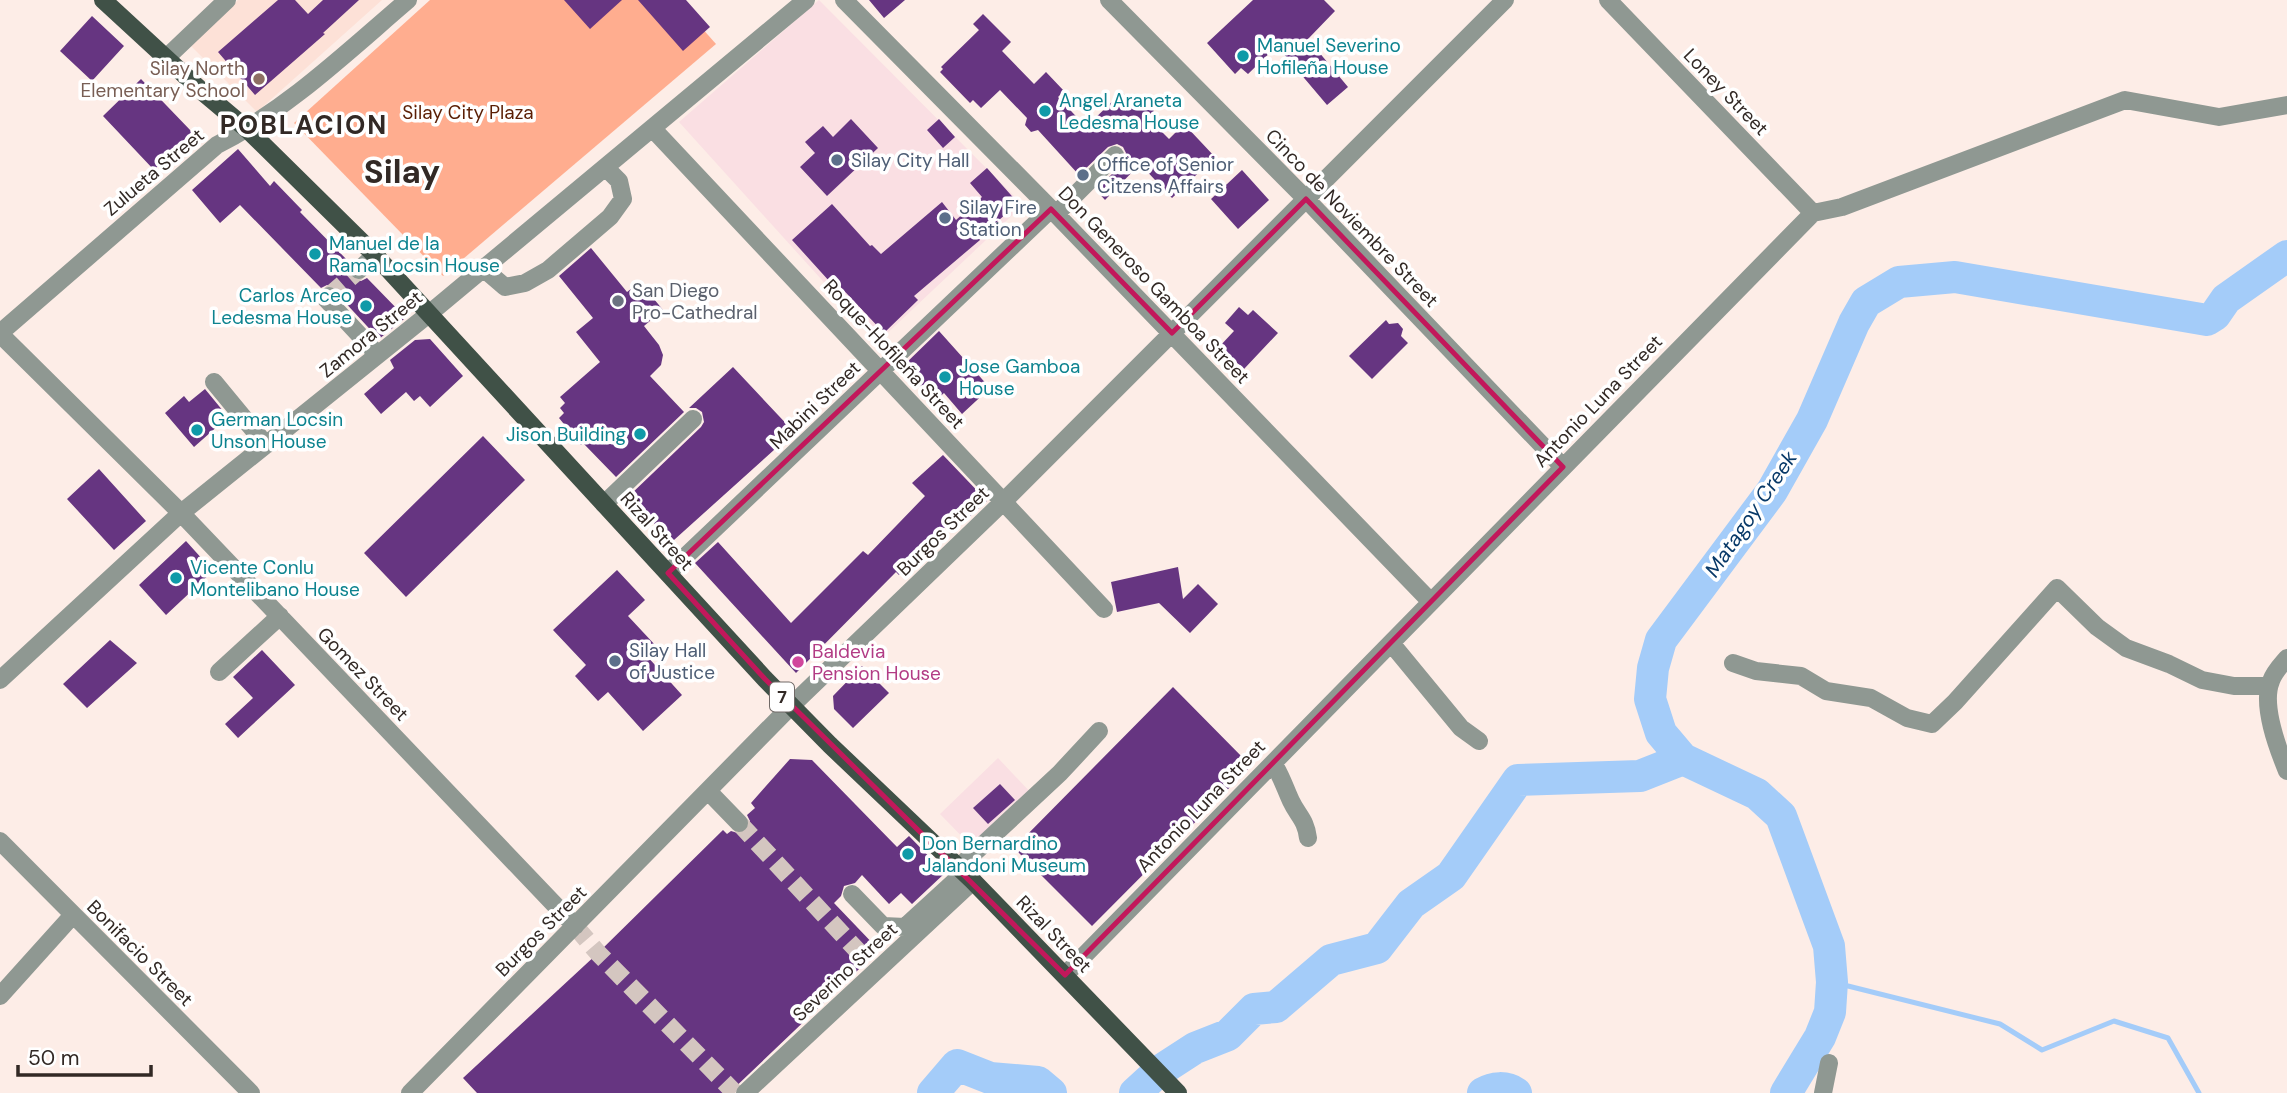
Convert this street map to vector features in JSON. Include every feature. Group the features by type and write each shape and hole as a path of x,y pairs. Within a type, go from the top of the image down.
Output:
{"main road":[{"name":"Rizal Street","path":"103,0 165,59 248,130 375,255 791,706 965,874 1178,1093"}],"street":[{"path":"165,59 226,0"},
{"name":"Zulueta Street","path":"0,334 216,145 248,130 298,93 408,0"},
{"name":"Zamora Street","path":"0,680 181,513 484,269 806,0"},
{"name":"Don Generoso Gamboa Street","path":"844,0 1054,211 1431,602"},
{"name":"Cinco de Noviembre Street","path":"1109,0 1306,199 1563,467"},
{"name":"Burgos Street","path":"411,1093 791,706 1004,501 1505,0"},
{"name":"Loney Street","path":"1608,0 1813,213"},
{"path":"1813,213 1842,207 2125,100 2219,117 2287,104"},
{"name":"Roque-Hofileña Street","path":"652,128 1104,609"},
{"name":"Mabini Street","path":"667,573 881,370 1115,155"},
{"path":"484,269 505,287 525,283 548,270 610,218 623,199 619,181 605,167"},
{"name":"Antonio Luna Street","path":"1065,975 1813,213"},
{"path":"359,270 375,255"},
{"path":"329,296 326,299 378,355"},
{"name":"Gomez Street","path":"0,334 181,513 575,926"},
{"path":"214,382 266,445"},
{"path":"604,504 692,419"},
{"path":"1733,663 1756,671 1801,676 1826,691 1871,698 1907,718 1932,724 2057,588 2097,627 2126,648 2202,680 2234,686 2269,686"},
{"path":"219,672 280,616"},
{"path":"1391,643 1461,728 1479,741"},
{"path":"2287,659 2269,686 2271,718 2287,771"},
{"path":"852,894 883,926 905,927 965,874 1099,731"},
{"path":"1273,763 1292,803 1304,819 1308,838"},
{"path":"708,791 739,823"},
{"name":"Bonifacio Street","path":"0,841 251,1093"},
{"name":"Severino Street","path":"745,1093 965,874"},
{"path":"0,996 72,916"},
{"path":"1823,1093 1829,1063"}],"highlighted area":[{"path":"1306,199 1563,467 1065,975 765,679 668,573 1051,209 1172,333"}],"shaded area":[{"name":"Silay North Elementary School","path":"238,0 382,0 257,112 191,46"},
{"path":"819,0 1023,205 878,342 679,122"},
{"path":"998,758 1033,795 975,850 940,814"}],"green space":[{"name":"Silay City Plaza","path":"430,0 677,0 716,44 443,276 294,123"}],"building":[{"path":"278,0 295,0 308,14 323,0 359,0 323,33 325,34 255,95 218,52"},
{"path":"564,0 622,0 590,29"},
{"path":"638,0 686,0 710,27 683,51"},
{"path":"869,0 905,0 884,18"},
{"path":"1253,0 1324,0 1335,11 1308,39 1348,87 1327,105 1277,46 1248,74 1241,68 1235,74 1207,43"},
{"path":"983,14 1011,42 1002,51 1034,84 1046,72 1064,91 1058,97 1086,127 1122,92 1135,105 1142,99 1154,111 1147,117 1169,139 1184,124 1215,157 1172,198 1140,164 1105,200 1096,190 1123,163 1126,153 1123,147 1117,144 1108,147 1079,175 1038,130 1031,132 1025,125 1027,118 1000,90 981,108 973,100 970,103 940,72 943,69 941,67 979,30 973,24"},
{"path":"92,16 124,46 92,81 60,51"},
{"path":"141,79 192,132 154,170 103,116"},
{"name":"Silay City Hall","path":"851,119 878,148 827,196 800,167 815,153 805,142 823,126 833,137"},
{"path":"939,119 955,137 943,148 927,130"},
{"path":"238,149 270,186 274,181 350,263 348,272 351,278 361,281 367,278 404,319 379,339 340,297 337,288 327,285 321,288 240,205 220,223 192,190"},
{"path":"987,168 1018,203 979,238 980,240 914,296 918,300 884,333 833,279 830,282 792,240 832,204 870,246 881,254 942,202 956,220 982,197 970,183"},
{"path":"1242,170 1269,200 1238,229 1211,199"},
{"path":"591,248 627,292 640,282 663,310 644,326 659,345 663,355 661,365 650,376 684,412 616,477 583,443 581,445 559,418 564,413 560,408 565,403 560,397 600,362 576,332 593,318 559,276"},
{"path":"1239,307 1248,315 1253,310 1278,333 1244,369 1219,347 1234,331 1225,323"},
{"path":"1386,320 1389,324 1398,323 1403,329 1401,336 1408,343 1372,379 1349,356"},
{"name":"Jose Gamboa House","path":"939,331 990,388 962,414 944,393 934,402 902,367"},
{"path":"430,339 463,376 430,407 420,396 414,401 406,392 381,414 364,394 394,368 390,360 415,340"},
{"path":"733,367 794,432 674,540 663,533 629,496 701,427 704,422 702,412 689,408"},
{"name":"German Locsin Unson House","path":"205,389 228,417 194,447 165,413 184,396 189,402"},
{"path":"483,436 525,480 406,597 364,553"},
{"path":"943,455 987,501 955,530 949,523 899,575 896,572 796,673 695,563 718,542 791,623 863,551 868,555 925,496 912,483"},
{"path":"99,469 146,521 114,550 67,499"},
{"name":"Vicente Conlu Montelibano House","path":"186,541 213,571 166,615 139,585"},
{"path":"1178,567 1183,599 1198,584 1218,604 1190,633 1159,603 1117,612 1111,582"},
{"path":"617,570 645,600 628,616 656,646 646,655 682,695 643,731 608,692 598,701 575,676 586,665 553,630"},
{"path":"110,640 137,663 87,708 63,684"},
{"path":"262,650 295,685 238,738 225,724 253,698 233,677"},
{"path":"862,666 889,693 853,728 834,709 833,696"},
{"path":"1173,687 1251,766 1092,926 1014,848"},
{"path":"790,759 812,760 897,847 909,836 945,873 912,904 901,893 889,904 862,875 855,883 844,886 841,896 834,903 879,950 729,1093 477,1093 463,1078 598,953 723,830 727,834 731,831 741,834 747,831 750,821 747,815 755,808 751,803"},
{"path":"1000,784 1015,800 988,824 973,808"}],"waterway":[{"name":"Matagoy Creek","path":"1786,1093 1820,1037 1830,1012 1832,982 1829,946 1781,816 1757,794 1683,759 1661,733 1650,699 1653,668 1661,640 1772,491 1812,420 1854,323 1866,302 1899,282 1955,277 2207,320 2215,315 2226,299 2287,256"},
{"path":"1135,1093 1158,1072 1195,1048 1228,1035 1254,1009 1276,1007 1331,960 1377,948 1411,904 1451,876 1518,780 1640,776 1683,759"},
{"path":"1832,982 2000,1024 2042,1050 2114,1021 2168,1038 2199,1093"},
{"path":"933,1093 957,1065 990,1078 1038,1082 1051,1093"},
{"name":"Matagoy Creek","path":"1483,1093 1500,1088 1516,1093"}],"tunnel":[{"path":"329,296 359,270"},
{"path":"739,823 867,961"},
{"path":"575,926 735,1093"}],"place":[{"name":"Manuel Severino Hofileña House","path":"1243,56"},
{"name":"Silay North Elementary School","path":"259,79"},
{"name":"Angel Araneta Ledesma House","path":"1045,111"},
{"name":"Silay City Hall","path":"837,160"},
{"name":"Office of Senior Citzens Affairs","path":"1083,175"},
{"name":"Silay Fire Station","path":"945,218"},
{"name":"Manuel de la Rama Locsin House","path":"315,254"},
{"name":"San Diego Pro-Cathedral","path":"618,301"},
{"name":"Carlos Arceo Ledesma House","path":"366,306"},
{"name":"Jose Gamboa House","path":"945,377"},
{"name":"German Locsin Unson House","path":"197,430"},
{"name":"Jison Building","path":"640,434"},
{"name":"Vicente Conlu Montelibano House","path":"176,578"},
{"name":"Silay Hall of Justice","path":"615,661"},
{"name":"Baldevia Pension House","path":"798,662"},
{"name":"Don Bernardino Jalandoni Museum","path":"908,854"}],"district":[{"name":"POBLACION","path":"304,125"},
{"name":"Silay","path":"402,171"}]}
